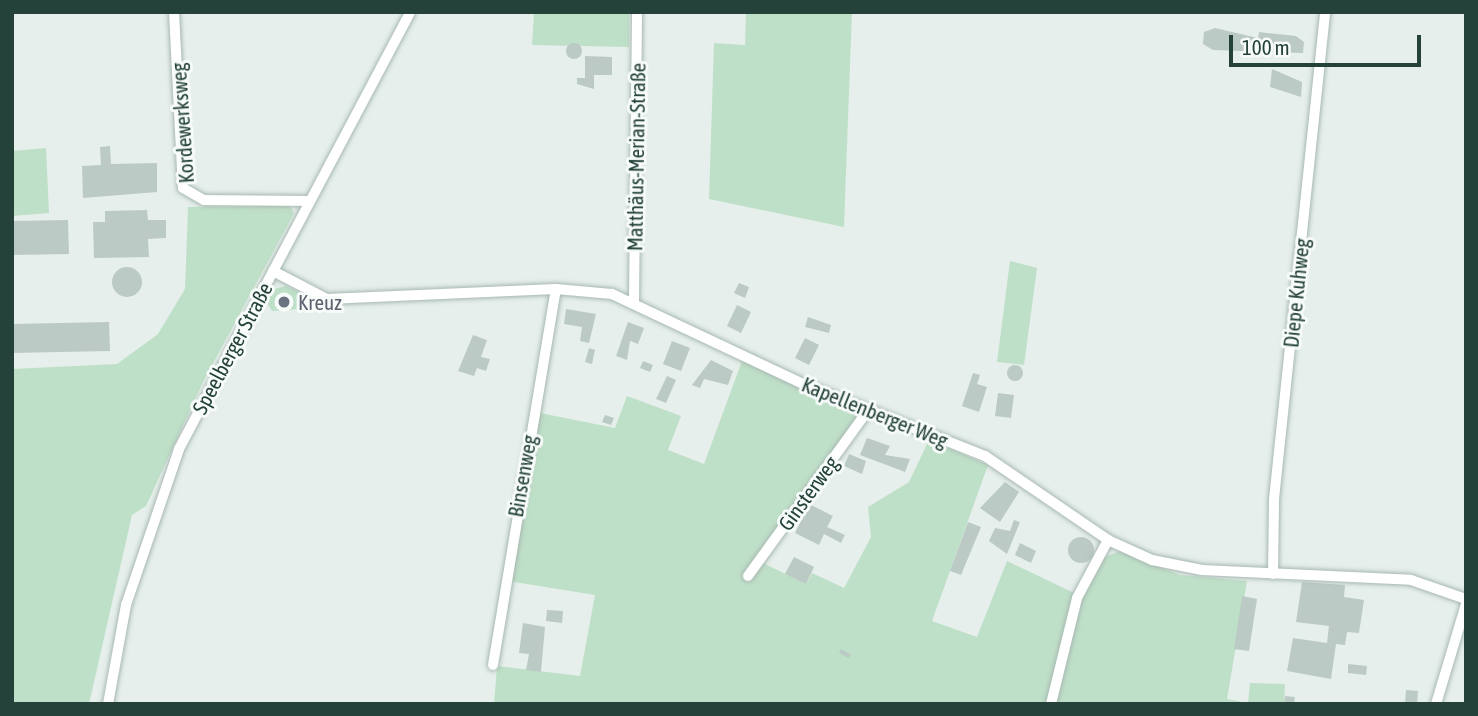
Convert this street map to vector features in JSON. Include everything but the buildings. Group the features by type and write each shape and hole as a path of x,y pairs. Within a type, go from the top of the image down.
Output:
{"street":[{"name":"Kordewerksweg","path":"174,12 183,188 204,200 309,201"},
{"name":"Speelberger Straße","path":"108,704 126,605 153,512 179,449 410,12"},
{"name":"Matthäus-Merian-Straße","path":"634,302 637,12"},
{"name":"Diepe Kuhweg","path":"1273,574 1274,499 1325,12"},
{"name":"Kapellenberger Weg","path":"273,271 327,299 556,289 634,302 869,410 985,456 1108,540 1152,560 1273,574 1411,580 1466,602"},
{"name":"Binsenweg","path":"493,665 556,289"},
{"name":"Ginsterweg","path":"748,576 869,410"},
{"path":"1051,704 1077,598 1108,540"},
{"path":"1436,704 1466,602"}],"green space":[{"path":"534,12 629,12 629,47 532,45"},
{"path":"746,12 852,12 844,227 709,199 714,43 745,45"},
{"path":"46,148 49,213 12,216 12,151"},
{"path":"290,206 294,213 203,382 146,506 132,515 89,704 12,704 12,369 117,364 158,334 185,289 188,207"},
{"path":"1010,261 1037,268 1024,365 997,362"},
{"path":"286,286 322,303 342,306 272,311 267,303 274,289"},
{"path":"742,361 859,417 763,563 806,584 812,573 844,588 871,537 868,507 909,482 929,440 988,465 932,621 977,637 1007,561 1074,593 1046,704 494,704 497,666 580,676 595,595 508,581 540,413 615,428 627,396 681,416 668,450 704,464"},
{"path":"1120,551 1180,575 1247,581 1227,699 1248,703 1250,683 1285,684 1284,704 1055,704 1083,597 1105,557"}],"place":[{"name":"Kreuz","path":"284,302"}]}
